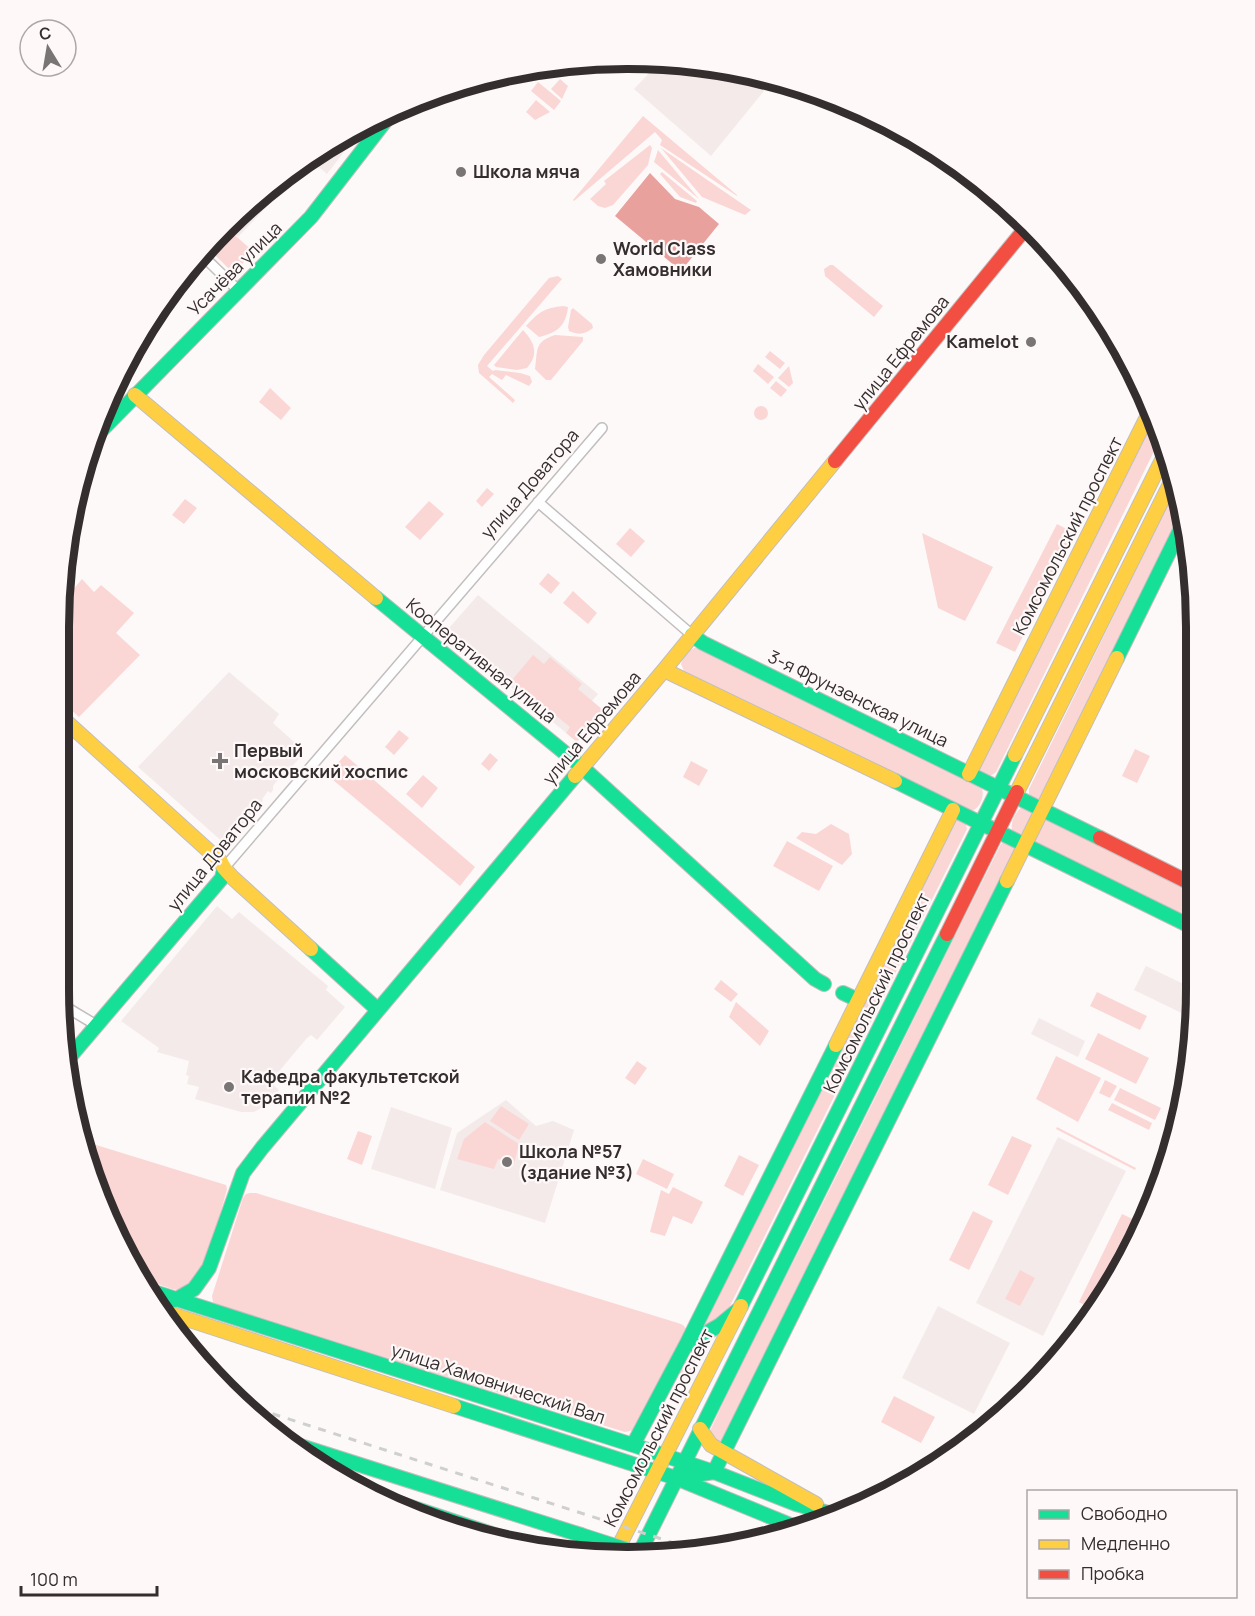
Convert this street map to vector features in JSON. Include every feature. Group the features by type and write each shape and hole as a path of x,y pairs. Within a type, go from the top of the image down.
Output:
{"street":[{"name":"Усачёва улица","path":"109,423 321,205 381,127"},
{"name":"улица Ефремова","path":"209,1328 203,1309 206,1272 243,1173 771,541 1022,233"},
{"path":"207,260 239,291"},
{"name":"Кооперативная улица","path":"135,396 582,767 814,979 824,984"},
{"name":"Комсомольский проспект","path":"969,774 1145,420"},
{"name":"улица Доватора","path":"73,1053 222,878 224,868 602,428"},
{"name":"Комсомольский проспект","path":"619,1547 740,1309 1161,463"},
{"name":"Комсомольский проспект","path":"644,1547 1168,488"},
{"name":"3-я Фрунзенская улица","path":"538,502 703,643 1186,881"},
{"path":"676,1478 714,1472 1178,535"},
{"path":"664,670 1186,924"},
{"path":"69,724 221,862 233,878 378,1010"},
{"name":"Комсомольский проспект","path":"633,1445 682,1352 953,810"},
{"path":"843,993 858,1000"},
{"path":"70,1009 96,1025"},
{"name":"улица Ефремова","path":"175,1300 194,1289 206,1272"},
{"name":"улица Хамовнический Вал","path":"160,1295 633,1445 714,1472 796,1504 822,1511"},
{"path":"682,1352 690,1342 724,1323 740,1309"},
{"name":"улица Хамовнический Вал","path":"175,1316 656,1471 787,1523"},
{"path":"700,1429 711,1445 826,1510"},
{"path":"313,1450 616,1547"},
{"path":"796,1504 800,1519"}],"shaded area":[{"path":"652,70 700,74 767,87 711,156 634,89"},
{"path":"560,79 568,86 562,99 551,89"},
{"path":"538,82 561,101 554,110 531,91"},
{"path":"536,100 550,112 535,120 526,112"},
{"path":"643,116 737,196 660,145 662,140 655,132 574,201"},
{"path":"352,142 327,174 315,164"},
{"path":"650,145 652,148 648,165 613,205 605,208 598,206 590,199 606,184 604,181"},
{"path":"661,148 751,210 745,215 702,197"},
{"path":"658,150 699,199 654,162"},
{"path":"662,172 697,201 696,203 680,197 660,174"},
{"path":"650,173 675,199 699,207 719,224 681,271 615,216"},
{"path":"289,184 238,237 233,233"},
{"path":"233,233 254,252 233,273 213,253"},
{"path":"833,265 883,306 874,317 825,276 824,269"},
{"path":"558,276 562,279 487,366 493,371 530,376 532,382 529,386 506,375 502,380 492,374 489,377 515,400 513,403 479,373 478,365 549,278"},
{"path":"563,306 568,307 567,314 563,324 556,331 539,337 526,326 542,312"},
{"path":"573,308 592,324 593,328 581,334 569,331"},
{"path":"523,330 533,344 534,353 531,363 527,368 517,370 496,367 494,365"},
{"path":"555,335 583,337 583,341 551,380 546,380 535,369 537,351 543,340"},
{"path":"770,351 785,363 780,369 765,357"},
{"path":"758,364 774,377 768,384 753,371"},
{"path":"789,366 793,383 789,387 778,378"},
{"path":"776,381 787,390 781,397 770,388"},
{"path":"270,388 291,408 281,420 259,402"},
{"path":"761,406 766,408 768,413 766,418 761,420 756,418 754,413 756,408"},
{"path":"1147,425 1156,448 996,772 989,776 984,775 979,772 979,766"},
{"path":"487,488 494,494 482,507 476,501"},
{"path":"185,499 197,508 184,524 172,515"},
{"path":"1171,499 1177,529 1041,800 1034,800 1029,796 1029,789"},
{"path":"429,501 444,514 420,540 405,527"},
{"path":"1057,524 1074,533 1015,652 996,643"},
{"path":"630,528 645,541 631,557 616,544"},
{"path":"922,533 993,567 965,621 938,608"},
{"path":"548,573 560,583 551,594 539,584"},
{"path":"82,579 94,592 101,585 134,613 116,633 140,655 79,717 69,708 70,593"},
{"path":"573,591 597,613 588,624 563,603"},
{"path":"478,595 598,694 592,701 603,710 577,742 453,639 449,628"},
{"path":"694,648 702,648 982,789 983,796 980,803 970,811 684,671 682,661"},
{"path":"533,655 544,664 550,657 582,684 578,689 603,710 577,742 566,733 570,727 512,680"},
{"name":"Первый московский хоспис","path":"229,672 279,714 273,723 303,750 303,754 275,783 271,793 268,791 262,802 225,844 138,767"},
{"path":"399,730 409,738 394,755 385,747"},
{"path":"1135,749 1150,756 1137,783 1122,776"},
{"path":"490,753 498,760 489,771 481,764"},
{"path":"345,755 475,867 460,886 327,775"},
{"path":"691,761 708,770 699,786 683,777"},
{"path":"423,775 438,788 422,808 406,794"},
{"path":"1022,807 1032,815 1020,835 1013,833 1012,822"},
{"path":"955,818 965,822 967,829 724,1318 698,1332"},
{"path":"1045,819 1186,887 1186,919 1033,841 1040,821"},
{"path":"831,824 849,834 852,854 842,865 796,838 802,832 816,834"},
{"path":"787,841 833,866 819,891 773,866"},
{"path":"1005,841 1014,842 1017,849 722,1442 719,1443 709,1436 710,1431 1001,844"},
{"path":"217,906 232,919 239,912 328,986 326,990 345,1007 317,1040 311,1035 307,1038 270,1082 279,1090 265,1106 254,1112 241,1112 195,1099 199,1087 187,1084 189,1061 157,1052 159,1048 121,1021"},
{"path":"1146,966 1186,985 1185,1015 1134,990"},
{"path":"721,980 738,994 731,1002 714,989"},
{"path":"1097,992 1147,1016 1140,1030 1090,1006"},
{"path":"736,1002 769,1031 760,1046 729,1017"},
{"path":"1039,1018 1085,1041 1078,1057 1031,1034"},
{"path":"1098,1033 1149,1058 1136,1084 1085,1059"},
{"path":"1056,1056 1101,1078 1078,1122 1036,1099"},
{"path":"637,1061 647,1068 635,1085 625,1078"},
{"path":"1105,1080 1117,1086 1110,1098 1099,1093"},
{"path":"1120,1088 1161,1108 1155,1120 1114,1100"},
{"name":"Школа №57 (здание №3)","path":"506,1100 536,1126 553,1121 574,1130 545,1223 440,1190 457,1133"},
{"path":"1112,1103 1152,1123 1149,1130 1108,1110"},
{"path":"501,1106 529,1124 519,1140 490,1121"},
{"path":"391,1107 452,1128 435,1189 371,1169"},
{"path":"485,1122 519,1144 514,1164 498,1159 494,1169 457,1159 464,1139"},
{"path":"1057,1127 1136,1168 1135,1170 1056,1129"},
{"path":"358,1131 372,1136 362,1165 347,1159"},
{"path":"1012,1136 1032,1145 1008,1195 988,1185"},
{"path":"1058,1137 1126,1171 1043,1336 976,1303"},
{"path":"91,1143 226,1185 227,1189 206,1265 184,1291 153,1282 144,1268 112,1202"},
{"path":"739,1155 759,1165 743,1196 724,1186"},
{"path":"643,1159 674,1174 667,1189 636,1174"},
{"path":"673,1187 703,1202 692,1224 673,1216 665,1236 650,1232 661,1190 669,1194"},
{"path":"250,1193 678,1323 687,1330 634,1430 625,1432 220,1307 213,1302 212,1296 243,1198"},
{"path":"973,1211 993,1221 969,1270 949,1260"},
{"path":"1122,1214 1135,1220 1111,1268 1092,1299 1087,1306 1079,1302"},
{"path":"1020,1270 1035,1278 1020,1306 1005,1299"},
{"path":"938,1306 1010,1343 974,1414 902,1378"},
{"path":"704,1341 691,1370 675,1376 688,1352"},
{"path":"894,1396 935,1417 921,1443 881,1422"}],"railway":[{"path":"262,1410 679,1544"}],"traffic: fast":[{"path":"108,423 311,217 381,127"},
{"path":"1117,658 1178,535"},
{"path":"376,598 582,767 815,979 824,984"},
{"path":"692,635 703,643 1100,838"},
{"path":"741,1306 1015,755"},
{"path":"175,1300 194,1289 209,1268 243,1173 262,1148 575,776"},
{"path":"895,781 1186,924"},
{"path":"73,1053 222,878 224,868"},
{"path":"676,1478 714,1472 1007,881"},
{"path":"643,1547 947,934"},
{"path":"311,949 378,1010"},
{"path":"843,993 858,1000"},
{"path":"633,1445 687,1343 836,1045"},
{"path":"160,1294 633,1445 714,1472 796,1504 822,1511"},
{"path":"688,1345 720,1325 738,1310"},
{"path":"454,1406 676,1478 786,1523"},
{"path":"313,1450 581,1535"},
{"path":"581,1535 617,1547"}],"traffic: slow":[{"path":"135,395 376,598"},
{"path":"969,774 1145,420"},
{"path":"575,776 835,461"},
{"path":"1015,755 1161,463"},
{"path":"1017,792 1168,488"},
{"path":"1007,881 1117,658"},
{"path":"664,670 895,781"},
{"path":"69,724 221,862 233,878 311,949"},
{"path":"836,1045 953,810"},
{"path":"619,1547 741,1306"},
{"path":"175,1315 454,1406"},
{"path":"700,1429 711,1445 816,1504"}],"traffic: jam":[{"path":"835,461 1022,233"},
{"path":"947,934 1017,792"},
{"path":"1100,838 1186,881"}],"place":[{"name":"Школа мяча","path":"461,172"},
{"name":"World Class Хамовники","path":"601,259"},
{"name":"Kamelot","path":"1031,342"},
{"name":"Первый московский хоспис","path":"220,761"},
{"name":"Кафедра факультетской терапии №2","path":"229,1087"},
{"name":"Школа №57 (здание №3)","path":"507,1162"}]}
